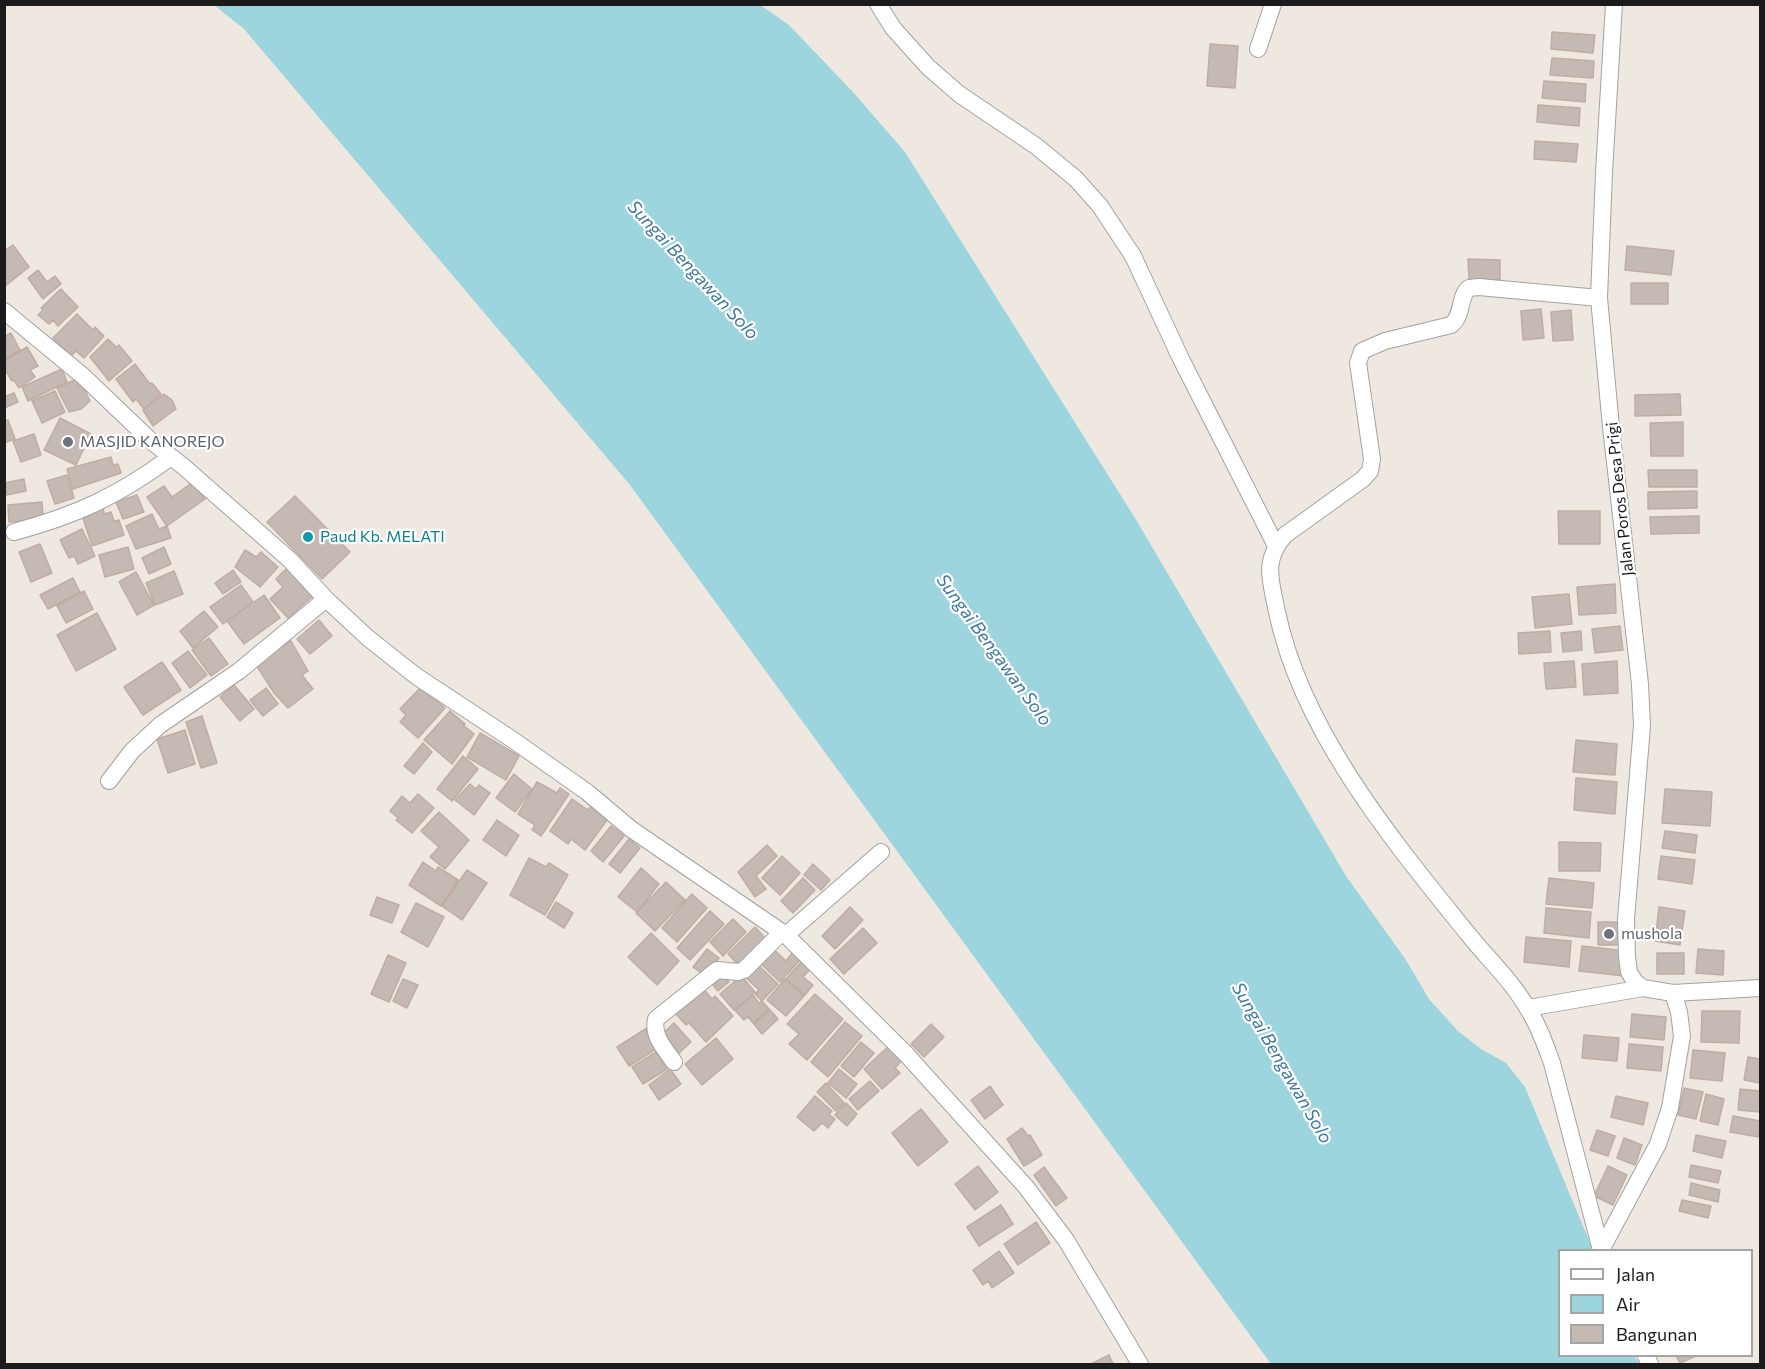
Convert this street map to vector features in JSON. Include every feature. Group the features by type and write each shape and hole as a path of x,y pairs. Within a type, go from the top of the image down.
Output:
{"street":[{"path":"878,4 894,28 928,67 959,94 1036,146 1076,179 1100,206 1132,256 1276,546"},
{"path":"1258,49 1274,4"},
{"name":"Jalan Poros Desa Prigi","path":"1614,4 1599,298 1640,684 1642,726 1626,919 1629,972 1635,982 1643,988"},
{"path":"1599,298 1469,288 1463,296 1458,317 1451,325 1385,341 1362,351 1358,363 1372,459 1370,471 1363,479 1285,535 1276,546 1269,562 1270,578 1282,635 1299,685 1327,741 1395,841 1528,1008 1543,1037 1552,1063 1601,1249"},
{"path":"4,311 83,376 150,440 290,560 326,599 368,638 416,676 587,792 631,829 784,933 906,1054 1026,1187 1066,1240 1140,1365"},
{"path":"14,532 58,520 102,501 139,480 171,457"},
{"path":"109,781 132,751 160,725 239,671 326,599"},
{"path":"674,1062 657,1037 656,1019 717,970 738,972 744,970 784,933 881,852"},
{"path":"1528,1008 1643,988 1674,993 1761,988"},
{"path":"1602,1249 1658,1144 1670,1108 1682,1036 1674,993"}],"water":[{"name":"Sungai Bengawan Solo","path":"759,4 789,25 852,91 905,152 1135,518 1346,876 1406,960 1429,999 1458,1031 1481,1049 1506,1063 1525,1087 1593,1249 1558,1249 1558,1357 1636,1357 1639,1364 1271,1364 630,485 244,29 214,5"}],"building":[{"path":"1552,32 1595,35 1593,53 1551,49"},
{"path":"1210,44 1238,46 1235,88 1207,86"},
{"path":"1552,58 1594,61 1593,78 1550,75"},
{"path":"1544,81 1586,84 1585,102 1542,98"},
{"path":"1538,105 1580,108 1579,126 1537,122"},
{"path":"1535,141 1578,144 1576,162 1534,159"},
{"path":"13,245 29,267 4,287 4,251"},
{"path":"1627,246 1674,251 1671,275 1625,270"},
{"path":"1468,259 1500,260 1500,280 1469,279"},
{"path":"38,270 47,282 55,276 61,284 43,299 28,278"},
{"path":"1631,283 1668,283 1668,304 1631,304"},
{"path":"61,289 78,307 58,326 53,320 49,324 38,315 43,310 41,308"},
{"path":"1541,309 1544,338 1523,340 1521,311"},
{"path":"1571,310 1573,340 1553,341 1551,312"},
{"path":"77,314 93,330 95,327 104,336 84,358 76,351 71,356 53,338"},
{"path":"11,333 20,350 4,359 4,337"},
{"path":"108,339 116,347 119,345 132,361 109,381 90,357"},
{"path":"27,347 38,366 30,370 35,377 19,388 4,368 4,361"},
{"path":"135,364 161,394 144,409 136,399 133,402 116,379"},
{"path":"62,369 67,382 28,401 22,387"},
{"path":"79,378 90,401 81,409 69,412 57,388"},
{"path":"55,391 65,412 42,423 32,401"},
{"path":"14,393 18,402 4,408 4,397"},
{"path":"164,394 172,400 176,409 153,426 143,410"},
{"path":"1680,394 1681,415 1635,416 1635,395"},
{"name":"MASJID KANOREJO","path":"60,418 91,434 76,465 44,450"},
{"path":"8,420 15,439 4,443 4,421"},
{"path":"1683,422 1683,456 1651,456 1650,423"},
{"path":"34,434 41,455 21,462 13,441"},
{"path":"111,457 113,465 118,464 121,473 73,489 67,469"},
{"path":"1648,470 1697,470 1697,487 1649,487"},
{"path":"67,475 74,498 55,504 47,481"},
{"path":"24,479 26,491 7,495 5,483"},
{"path":"193,482 205,499 167,526 147,497 164,486 172,497"},
{"path":"1697,491 1697,508 1648,509 1648,492"},
{"path":"137,495 144,512 123,519 116,502"},
{"name":"Paud Kb. MELATI","path":"295,496 350,552 322,579 267,522"},
{"path":"42,502 43,519 9,522 8,505"},
{"path":"103,505 104,514 111,512 114,521 119,520 124,535 92,546 83,518 90,516 88,508"},
{"path":"1558,511 1600,511 1600,544 1559,544"},
{"path":"152,514 159,529 167,526 171,538 136,549 126,526"},
{"path":"1699,516 1699,533 1651,534 1650,517"},
{"path":"82,529 95,556 78,564 74,556 69,558 60,540"},
{"path":"40,544 52,573 31,582 19,552"},
{"path":"128,547 134,569 105,577 99,555"},
{"path":"164,547 171,564 149,574 142,558"},
{"path":"245,550 256,557 261,552 278,567 260,587 235,567"},
{"path":"289,566 314,595 288,618 270,599 283,587 276,579"},
{"path":"233,570 241,582 223,594 215,583"},
{"path":"174,571 183,594 155,605 146,583"},
{"path":"136,572 154,605 137,615 119,582"},
{"path":"73,578 80,592 48,609 40,595"},
{"path":"1615,584 1616,613 1579,615 1577,587"},
{"path":"241,585 253,602 223,624 210,607"},
{"path":"84,591 93,609 66,623 57,606"},
{"path":"1569,594 1572,624 1535,628 1532,597"},
{"path":"264,595 280,618 244,644 227,621"},
{"path":"204,611 218,627 193,648 180,631"},
{"path":"97,613 116,649 76,671 57,635"},
{"path":"319,620 332,636 310,654 297,639"},
{"path":"1620,626 1623,650 1595,653 1592,629"},
{"path":"1550,631 1551,652 1519,654 1518,633"},
{"path":"1581,631 1582,650 1563,652 1561,633"},
{"path":"209,638 228,664 211,676 192,650"},
{"path":"291,641 308,671 302,675 313,689 288,708 274,693 255,663"},
{"path":"188,651 207,675 190,688 172,663"},
{"path":"1574,661 1576,687 1546,689 1544,663"},
{"path":"1617,661 1618,693 1584,695 1582,664"},
{"path":"162,662 181,690 143,715 124,687"},
{"path":"234,685 254,709 240,721 220,697"},
{"path":"421,687 445,708 418,738 400,722 406,715 400,709"},
{"path":"266,688 278,704 263,716 250,700"},
{"path":"450,711 474,734 452,764 424,740"},
{"path":"202,716 217,763 201,768 186,722"},
{"path":"185,730 195,764 168,773 157,739"},
{"path":"480,733 519,756 506,780 467,757"},
{"path":"1576,740 1617,744 1615,775 1573,772"},
{"path":"423,743 432,752 414,774 404,766"},
{"path":"463,756 478,769 452,801 437,789"},
{"path":"514,774 532,789 515,812 496,798"},
{"path":"1576,778 1617,782 1615,814 1574,810"},
{"path":"537,782 557,793 560,788 569,794 541,836 532,830 535,825 518,814"},
{"path":"470,784 476,789 479,785 490,793 474,815 455,800"},
{"path":"1665,789 1712,792 1710,826 1662,823"},
{"path":"418,794 434,808 412,833 396,820 398,818 390,811 402,796 410,803"},
{"path":"572,799 588,810 594,803 610,816 585,850 571,839 568,844 550,831"},
{"path":"439,812 469,840 445,869 430,857 439,847 421,831"},
{"path":"497,820 519,835 506,856 483,840"},
{"path":"611,826 624,836 603,862 591,851"},
{"path":"1665,831 1697,835 1695,853 1662,848"},
{"path":"629,839 640,848 620,873 609,864"},
{"path":"1559,842 1601,843 1600,871 1559,871"},
{"path":"767,845 777,856 756,876 766,889 755,897 738,872"},
{"path":"782,856 800,873 780,895 762,878"},
{"path":"1661,856 1695,860 1692,884 1658,879"},
{"path":"529,858 546,867 549,863 568,875 545,915 510,895"},
{"path":"423,862 436,871 438,867 458,880 441,906 409,885"},
{"path":"813,864 830,880 821,890 804,875"},
{"path":"641,868 659,884 637,912 618,897"},
{"path":"467,870 487,883 462,920 442,906"},
{"path":"803,878 815,890 793,913 781,901"},
{"path":"1549,878 1594,883 1592,908 1546,904"},
{"path":"666,882 685,900 655,931 636,913"},
{"path":"692,894 707,908 677,942 662,928"},
{"path":"377,897 399,905 392,923 370,915"},
{"path":"556,902 573,913 564,928 547,917"},
{"path":"416,903 444,917 428,947 401,932"},
{"path":"850,907 863,920 835,949 822,936"},
{"path":"1659,907 1685,911 1680,945 1655,941"},
{"path":"1546,908 1591,912 1589,938 1544,933"},
{"path":"710,911 724,924 690,960 677,948"},
{"path":"733,919 746,932 723,956 710,942"},
{"name":"mushola","path":"1598,922 1620,922 1619,945 1598,945"},
{"path":"755,927 767,940 740,967 728,954"},
{"path":"863,928 877,943 844,974 830,959"},
{"path":"651,933 679,961 657,985 628,957"},
{"path":"1526,937 1571,941 1569,967 1524,962"},
{"path":"1582,946 1626,951 1624,976 1579,971"},
{"path":"771,947 786,961 794,951 802,958 780,982 758,961"},
{"path":"707,949 719,958 705,976 693,967"},
{"path":"1698,949 1724,951 1723,975 1696,973"},
{"path":"1657,953 1684,953 1684,974 1657,974"},
{"path":"388,955 406,963 389,1002 371,994"},
{"path":"803,960 812,967 803,977 813,985 805,995 786,979"},
{"path":"755,962 778,984 762,1001 755,994 759,990 743,975"},
{"path":"719,970 729,982 718,991 708,979"},
{"path":"741,976 755,992 734,1010 720,994"},
{"path":"403,979 418,985 407,1008 393,1001"},
{"path":"785,979 804,996 786,1016 767,1000"},
{"path":"701,986 712,999 715,996 733,1016 706,1042 689,1023 686,1025 673,1011"},
{"path":"815,994 843,1019 807,1060 789,1044 799,1034 787,1024"},
{"path":"753,995 759,1003 762,1001 769,1009 753,1023 748,1017 744,1020 735,1010"},
{"path":"770,1010 778,1019 762,1034 754,1024"},
{"path":"1702,1011 1740,1011 1739,1043 1701,1042"},
{"path":"1632,1014 1666,1017 1664,1040 1630,1037"},
{"path":"845,1022 862,1036 828,1077 811,1062"},
{"path":"674,1023 691,1042 677,1055 660,1036"},
{"path":"931,1024 944,1037 924,1057 911,1044"},
{"path":"647,1028 659,1047 629,1066 617,1047"},
{"path":"1584,1035 1619,1038 1617,1061 1582,1058"},
{"path":"716,1038 733,1059 702,1085 685,1064"},
{"path":"861,1042 874,1053 854,1077 841,1066"},
{"path":"1629,1044 1663,1047 1661,1071 1627,1068"},
{"path":"889,1046 903,1059 895,1068 900,1073 882,1089 864,1069"},
{"path":"1693,1050 1725,1053 1722,1081 1690,1078"},
{"path":"656,1052 667,1069 643,1084 632,1067"},
{"path":"1748,1057 1760,1059 1760,1083 1744,1080"},
{"path":"670,1069 681,1084 659,1100 649,1085"},
{"path":"839,1069 857,1084 846,1098 828,1083"},
{"path":"870,1081 879,1091 858,1110 849,1099"},
{"path":"826,1083 844,1103 836,1111 817,1092"},
{"path":"990,1086 1003,1105 985,1119 971,1100"},
{"path":"1684,1088 1703,1092 1696,1119 1678,1115"},
{"path":"1740,1089 1760,1091 1760,1112 1738,1110"},
{"path":"1706,1094 1724,1099 1718,1125 1700,1121"},
{"path":"815,1096 832,1111 829,1114 835,1119 828,1128 822,1123 814,1131 797,1117"},
{"path":"1616,1096 1648,1103 1643,1125 1611,1117"},
{"path":"846,1103 857,1114 847,1126 835,1115"},
{"path":"921,1109 948,1142 918,1166 892,1133"},
{"path":"1733,1116 1760,1121 1759,1137 1730,1132"},
{"path":"1022,1128 1028,1136 1030,1135 1042,1155 1024,1166 1007,1139"},
{"path":"1597,1130 1615,1136 1608,1156 1590,1150"},
{"path":"1696,1135 1726,1141 1722,1158 1693,1151"},
{"path":"1624,1138 1642,1145 1635,1165 1617,1158"},
{"path":"1691,1165 1721,1171 1718,1183 1689,1177"},
{"path":"978,1166 998,1192 975,1210 955,1184"},
{"path":"1608,1166 1627,1175 1613,1205 1594,1196"},
{"path":"1044,1167 1067,1198 1056,1206 1034,1175"},
{"path":"1691,1183 1720,1190 1718,1202 1689,1195"},
{"path":"1682,1200 1711,1206 1708,1218 1679,1211"},
{"path":"1001,1205 1013,1224 979,1246 967,1227"},
{"path":"1036,1222 1050,1243 1018,1265 1004,1244"},
{"path":"999,1251 1014,1273 992,1288 988,1281 983,1285 973,1270"},
{"path":"1109,1355 1113,1364 1091,1364"},
{"path":"1677,1357 1694,1357 1680,1363"}],"place":[{"name":"MASJID KANOREJO","path":"68,442"},
{"name":"Paud Kb. MELATI","path":"308,537"},
{"name":"mushola","path":"1609,934"}]}
